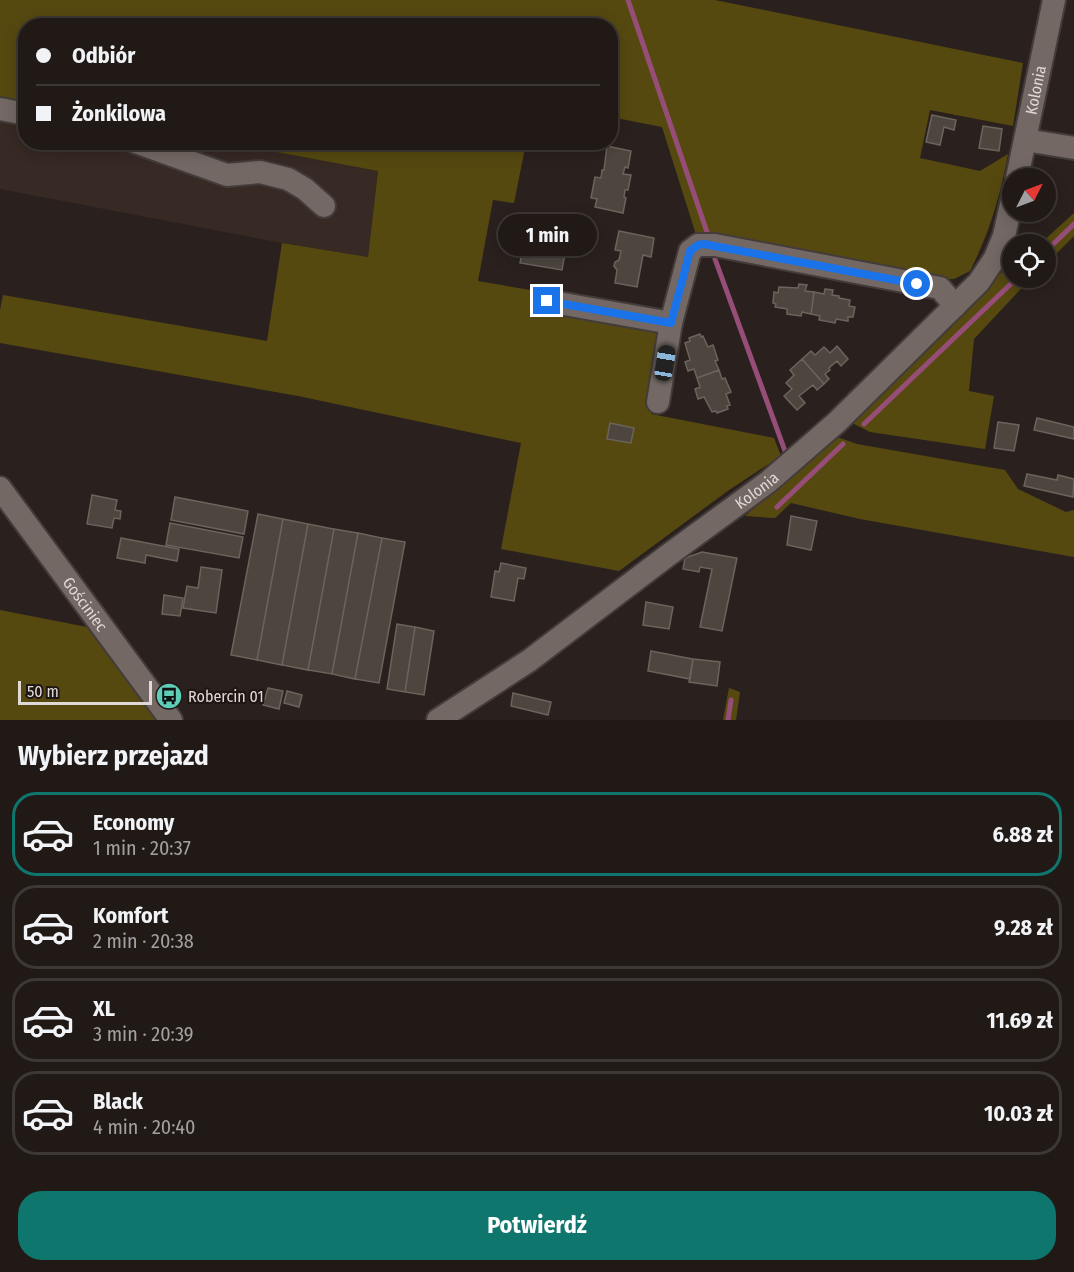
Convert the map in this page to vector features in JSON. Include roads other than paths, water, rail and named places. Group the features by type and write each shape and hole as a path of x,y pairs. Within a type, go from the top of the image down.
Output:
{"street":[{"name":"Kolonia","path":"1019,168 1054,0"},
{"path":"0,109 18,112"},
{"path":"1025,140 1074,148"},
{"path":"157,150 227,175 261,172 288,179 305,189 324,207"},
{"name":"Kolonia","path":"438,720 530,660 768,482 837,422 979,282 995,258 1007,222"},
{"path":"658,402 671,323 690,251 698,245 704,244 940,288 955,306"},
{"path":"547,301 671,323"},
{"name":"Gościniec","path":"0,488 171,720"}],"waterway":[{"path":"628,0 708,235"},
{"path":"1056,241 1074,224"},
{"path":"715,259 785,451"},
{"path":"864,424 1007,288"},
{"path":"777,507 843,444"},
{"path":"728,720 731,700"}],"place":[{"name":"Robercin 01","path":"169,696"}]}
